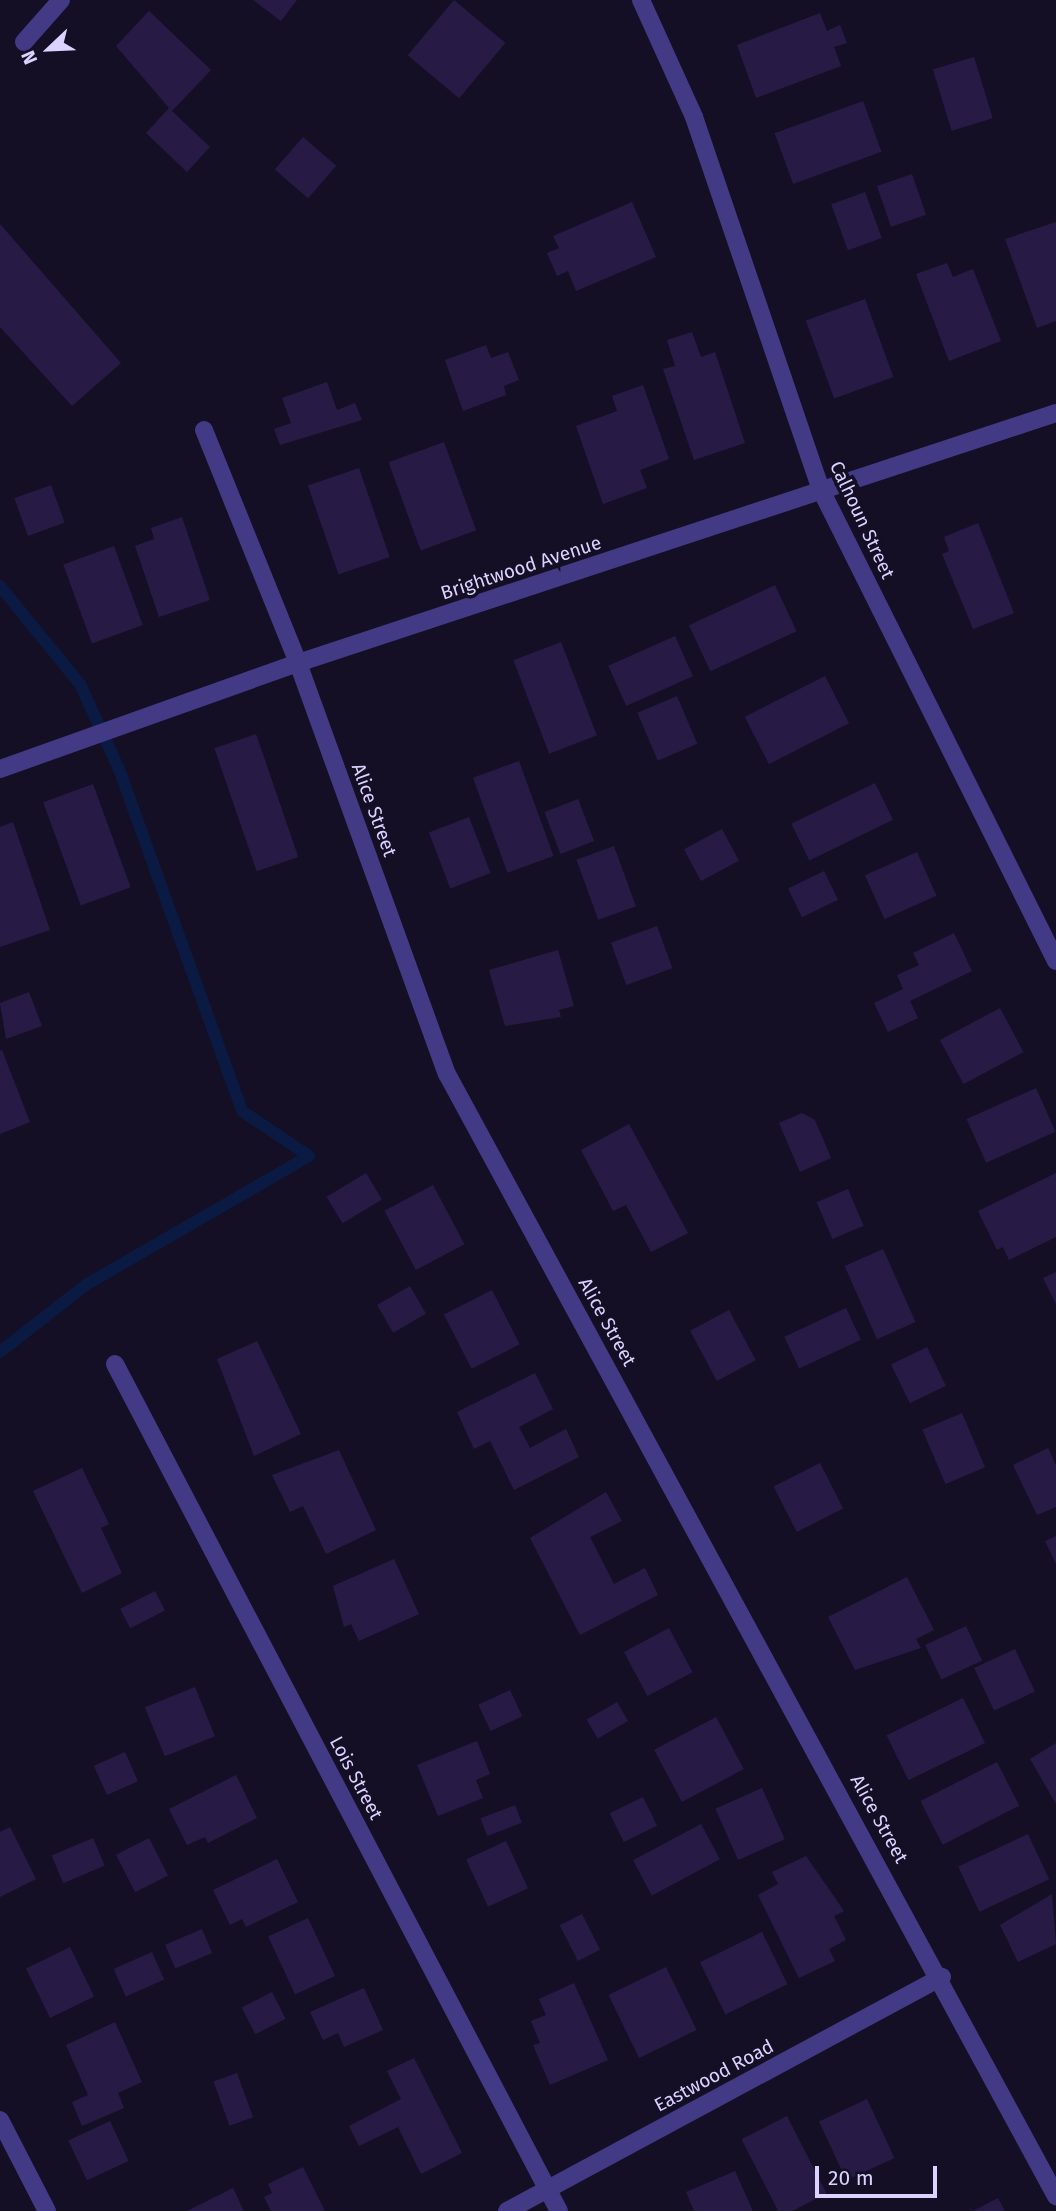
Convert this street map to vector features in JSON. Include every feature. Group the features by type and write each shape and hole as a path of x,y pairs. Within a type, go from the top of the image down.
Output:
{"street":[{"path":"24,42 61,0"},
{"name":"Calhoun Street","path":"641,0 694,117 822,492 1056,961"},
{"name":"Brightwood Avenue","path":"0,769 298,663 1056,413"},
{"name":"Alice Street","path":"204,430 298,663 447,1074 942,1977 1056,2196"},
{"name":"Lois Street","path":"115,1364 559,2211"},
{"name":"Eastwood Road","path":"506,2211 942,1977"},
{"path":"0,2120 47,2211"}],"building":[{"path":"253,0 297,0 281,21"},
{"path":"454,0 505,43 459,98 408,55"},
{"path":"149,11 211,70 172,111 210,147 187,172 146,133 169,108 116,46"},
{"path":"820,13 827,31 840,25 847,43 834,47 841,66 756,98 737,45"},
{"path":"974,57 993,118 952,131 933,70"},
{"path":"863,101 881,152 793,184 775,133"},
{"path":"303,137 336,166 308,198 275,169"},
{"path":"912,174 926,215 891,227 877,186"},
{"path":"865,192 882,238 848,250 831,204"},
{"path":"632,202 656,257 576,291 568,271 557,276 547,253 559,248 553,236"},
{"path":"1056,222 1056,321 1037,328 1005,239"},
{"path":"0,224 121,363 72,406 0,327"},
{"path":"947,263 953,277 973,269 1001,341 949,361 916,274"},
{"path":"865,299 893,377 834,399 806,321"},
{"path":"692,332 701,357 715,352 745,443 694,460 663,369 675,366 667,340"},
{"path":"486,345 491,358 508,352 519,380 504,386 506,395 463,411 445,360"},
{"path":"327,382 337,410 355,403 362,420 280,445 274,429 291,423 282,398"},
{"path":"643,385 669,459 640,470 647,488 603,504 576,426 617,411 612,396"},
{"path":"444,442 476,530 421,551 389,462"},
{"path":"359,468 390,557 339,574 308,486"},
{"path":"51,485 65,523 28,536 14,498"},
{"path":"182,517 210,600 159,617 135,546 154,539 151,528"},
{"path":"978,523 1014,613 973,629 942,554 949,551 944,537"},
{"path":"114,546 143,625 92,643 63,564"},
{"path":"775,585 797,631 710,671 689,625"},
{"path":"675,636 693,676 626,706 608,666"},
{"path":"561,642 597,735 549,754 513,660"},
{"path":"825,676 849,723 769,764 745,717"},
{"path":"677,696 697,744 658,761 637,713"},
{"path":"256,734 298,857 257,871 214,748"},
{"path":"519,761 554,856 507,873 473,778"},
{"path":"875,783 893,820 809,861 791,824"},
{"path":"93,784 131,887 81,905 43,802"},
{"path":"578,799 594,841 561,854 544,812"},
{"path":"469,817 491,873 450,888 429,832"},
{"path":"13,822 50,930 0,947 0,827"},
{"path":"722,829 739,861 701,881 684,849"},
{"path":"614,846 636,906 598,920 576,860"},
{"path":"917,852 937,896 884,919 865,875"},
{"path":"824,871 838,900 802,917 788,889"},
{"path":"657,926 672,968 626,985 611,943"},
{"path":"954,933 972,971 910,1001 918,1018 888,1032 874,1003 903,989 897,975 919,965 913,953"},
{"path":"558,950 574,1006 559,1010 561,1017 505,1026 489,970"},
{"path":"29,992 42,1026 6,1039 0,1003"},
{"path":"1000,1008 1023,1052 963,1084 940,1040"},
{"path":"2,1050 30,1122 0,1134 0,1051"},
{"path":"1036,1088 1056,1132 986,1163 967,1119"},
{"path":"802,1113 815,1120 831,1158 800,1172 779,1123"},
{"path":"629,1124 688,1233 651,1252 626,1205 613,1211 581,1150"},
{"path":"366,1173 382,1200 343,1223 327,1197"},
{"path":"1056,1173 1056,1237 1009,1260 1003,1247 997,1250 978,1211"},
{"path":"433,1185 464,1244 416,1270 384,1211"},
{"path":"848,1189 864,1226 832,1239 817,1202"},
{"path":"883,1249 916,1322 877,1339 845,1266"},
{"path":"1056,1272 1056,1304 1043,1278"},
{"path":"410,1286 426,1314 393,1333 377,1305"},
{"path":"492,1290 520,1344 472,1369 444,1315"},
{"path":"846,1308 861,1340 799,1368 784,1337"},
{"path":"729,1310 756,1360 717,1381 690,1331"},
{"path":"257,1341 301,1434 254,1456 217,1359"},
{"path":"927,1347 946,1386 910,1403 891,1365"},
{"path":"535,1373 553,1409 519,1427 530,1448 566,1429 579,1457 514,1490 490,1441 474,1449 457,1412"},
{"path":"962,1413 985,1467 945,1484 922,1430"},
{"path":"1048,1448 1056,1465 1056,1507 1037,1515 1013,1465"},
{"path":"339,1450 376,1530 326,1554 303,1506 290,1512 272,1475"},
{"path":"820,1463 843,1508 797,1532 774,1487"},
{"path":"82,1468 109,1524 101,1528 122,1573 82,1593 33,1491"},
{"path":"606,1492 622,1521 590,1537 614,1584 645,1568 658,1595 580,1635 530,1538"},
{"path":"1056,1536 1056,1564 1045,1541"},
{"path":"394,1559 419,1614 359,1641 351,1624 344,1627 333,1586"},
{"path":"907,1577 934,1630 916,1639 921,1648 855,1670 828,1617"},
{"path":"155,1591 165,1611 130,1628 120,1609"},
{"path":"966,1626 982,1660 941,1679 925,1645"},
{"path":"669,1628 692,1672 647,1696 624,1652"},
{"path":"1015,1649 1035,1692 994,1711 974,1668"},
{"path":"195,1687 215,1736 165,1756 145,1707"},
{"path":"510,1690 522,1716 491,1731 478,1705"},
{"path":"963,1698 985,1743 909,1780 887,1735"},
{"path":"617,1702 628,1721 598,1739 587,1720"},
{"path":"716,1717 744,1769 682,1802 654,1750"},
{"path":"477,1741 490,1774 476,1780 483,1798 438,1816 417,1765"},
{"path":"1056,1743 1056,1804 1030,1759"},
{"path":"125,1752 138,1781 107,1795 94,1766"},
{"path":"997,1762 1019,1806 943,1845 920,1801"},
{"path":"236,1775 257,1818 208,1843 205,1837 187,1845 169,1809"},
{"path":"762,1788 785,1839 738,1860 715,1809"},
{"path":"643,1797 657,1826 624,1842 610,1813"},
{"path":"515,1805 522,1823 487,1836 480,1818"},
{"path":"701,1824 720,1859 652,1895 633,1860"},
{"path":"10,1827 36,1879 0,1897 0,1832"},
{"path":"1028,1834 1049,1879 979,1912 958,1867"},
{"path":"93,1838 105,1866 63,1883 52,1856"},
{"path":"149,1838 168,1875 135,1892 116,1855"},
{"path":"506,1841 528,1888 488,1907 466,1860"},
{"path":"806,1856 844,1911 834,1916 846,1940 829,1949 835,1961 799,1978 758,1895 778,1884 772,1872"},
{"path":"277,1859 298,1902 246,1927 242,1919 230,1925 213,1890"},
{"path":"1052,1894 1056,1944 1018,1962 1000,1925"},
{"path":"582,1914 600,1950 578,1961 560,1925"},
{"path":"308,1918 335,1976 295,1995 268,1937"},
{"path":"202,1929 212,1953 175,1969 165,1945"},
{"path":"762,1932 787,1984 725,2014 700,1962"},
{"path":"70,1947 94,1996 50,2018 26,1968"},
{"path":"152,1952 164,1979 126,1996 114,1969"},
{"path":"666,1967 697,2030 639,2058 608,1995"},
{"path":"574,1983 608,2060 550,2085 533,2045 540,2043 531,2021 546,2015 539,1999"},
{"path":"364,1988 383,2030 344,2047 338,2033 323,2040 310,2012"},
{"path":"272,1992 286,2019 255,2034 242,2007"},
{"path":"115,2022 142,2082 118,2093 124,2108 82,2126 72,2102 88,2095 66,2045"},
{"path":"414,2058 462,2153 421,2174 398,2127 359,2146 349,2126 401,2099 387,2071"},
{"path":"237,2073 253,2117 230,2126 214,2082"},
{"path":"867,2099 894,2158 846,2180 819,2121"},
{"path":"787,2116 826,2194 792,2211 778,2211 742,2139"},
{"path":"110,2121 129,2161 87,2180 68,2140"},
{"path":"303,2167 325,2211 271,2211 264,2197 272,2193 268,2184"},
{"path":"735,2171 753,2211 694,2211 686,2192"},
{"path":"233,2188 244,2211 187,2211"},
{"path":"998,2198 1005,2211 973,2211"}],"waterway":[{"path":"0,586 80,684 119,769 242,1111 309,1156 87,1284 0,1352"}]}
